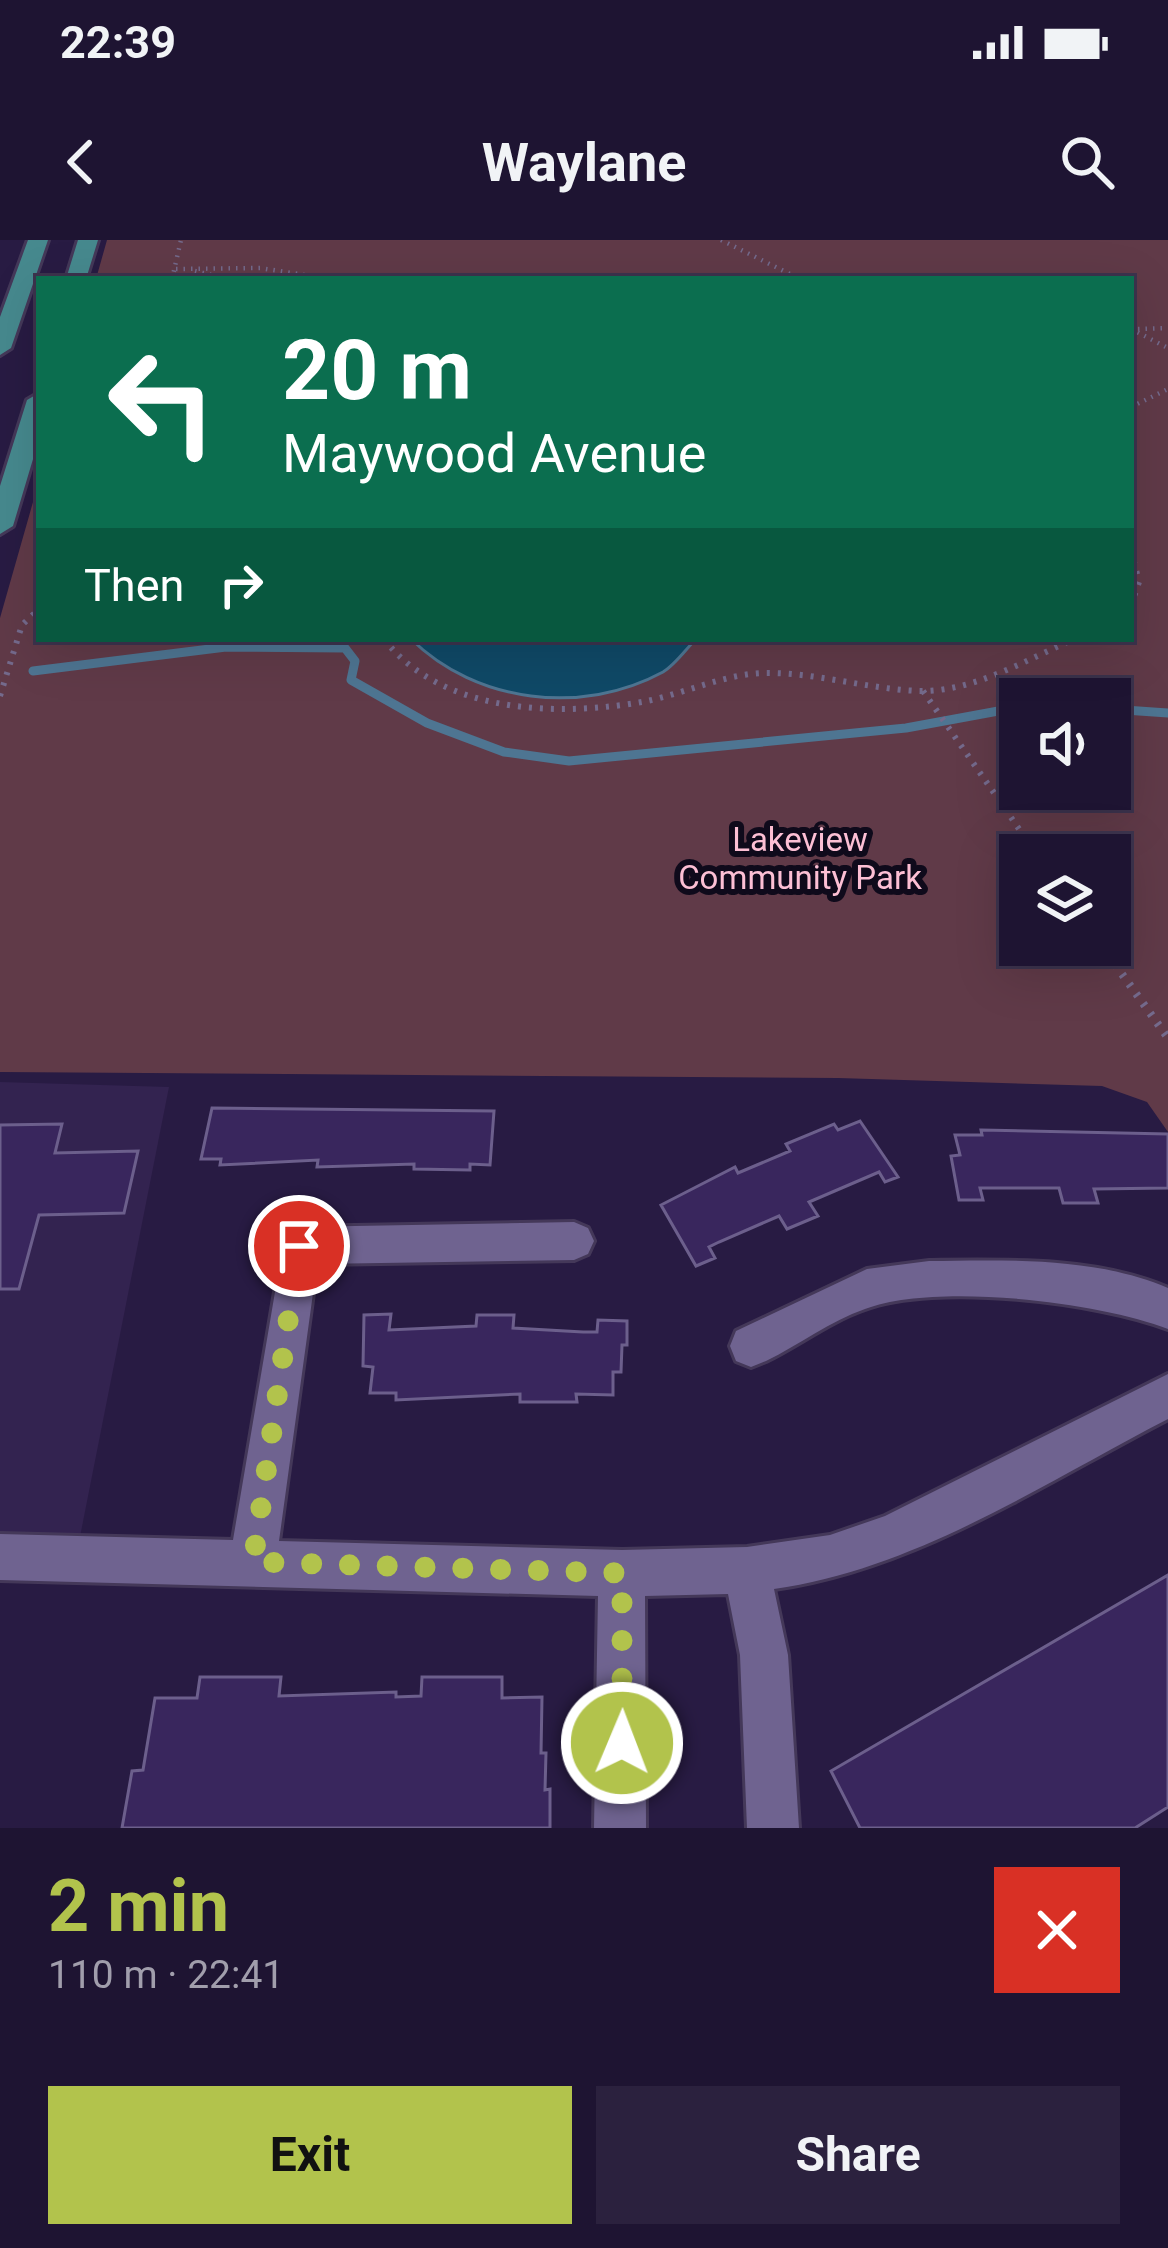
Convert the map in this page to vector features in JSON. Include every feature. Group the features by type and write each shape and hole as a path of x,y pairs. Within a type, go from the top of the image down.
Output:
{"main road":[{"path":"0,348 38,240"},
{"path":"77,276 88,240"},
{"path":"0,526 36,410"}],"street":[{"path":"253,1562 299,1246 574,1241"},
{"path":"751,1346 866,1288 912,1280 1042,1284 1150,1296 1168,1309"},
{"path":"0,1557 622,1573 747,1570 830,1558 895,1536 1168,1396"},
{"path":"747,1570 764,1655 773,1828"},
{"path":"620,1828 622,1573"}],"path":[{"path":"173,276 181,240"},
{"path":"722,240 794,276"},
{"path":"176,268 279,269 315,276"},
{"path":"193,268 211,276"},
{"path":"273,276 279,269"},
{"path":"196,276 200,274"},
{"path":"1134,329 1168,328"},
{"path":"1134,331 1168,348"},
{"path":"1134,406 1168,389"},
{"path":"1134,562 1139,582 1134,596"},
{"path":"0,696 22,625 36,612"},
{"path":"386,642 401,662 440,682 530,710 616,707 761,673 923,691 985,679 1067,642"},
{"path":"923,691 1022,834"},
{"path":"1116,966 1168,1038"}],"shaded area":[{"path":"0,1082 169,1087 76,1557 0,1557"}],"green space":[{"name":"Lakeview Community Park","path":"107,240 1168,240 1168,1132 1147,1102 1102,1086 838,1078 0,1072 0,618 36,492 36,642 1134,642 1134,276 97,276"}],"water":[{"path":"415,642 693,642 663,672 632,686 565,698 498,689 437,661"}],"building":[{"path":"212,1108 494,1111 490,1165 470,1164 470,1170 414,1169 414,1164 317,1167 318,1160 220,1165 221,1159 201,1159"},
{"path":"860,1121 898,1177 885,1182 879,1172 809,1202 818,1216 787,1229 779,1216 709,1247 715,1258 696,1266 661,1205 735,1167 738,1173 790,1151 786,1144 834,1124 838,1130"},
{"path":"62,1124 55,1153 138,1151 124,1213 39,1215 19,1289 0,1289 0,1125"},
{"path":"981,1130 1168,1134 1168,1188 1094,1189 1098,1203 1063,1203 1059,1188 980,1188 983,1200 959,1200 951,1156 960,1155 955,1135 982,1135"},
{"path":"391,1314 389,1330 476,1326 477,1315 514,1315 513,1328 583,1332 597,1332 598,1320 627,1321 627,1345 622,1345 621,1372 613,1372 613,1395 576,1394 577,1402 520,1402 520,1394 396,1400 396,1393 370,1393 373,1367 363,1366 364,1315"},
{"path":"1168,1575 1168,1807 1135,1828 860,1828 831,1771"},
{"path":"200,1677 281,1677 279,1696 396,1692 396,1697 421,1696 422,1677 502,1677 502,1698 542,1697 541,1753 546,1753 550,1828 122,1828 132,1771 143,1770 155,1698 197,1698"}],"waterway":[{"path":"33,671 226,647 345,648 355,661 351,680 427,723 504,752 569,761 906,728 999,711"},
{"path":"1131,710 1168,713"}],"route":[{"path":"299,1246 253,1562 622,1573 622,1743"}]}
